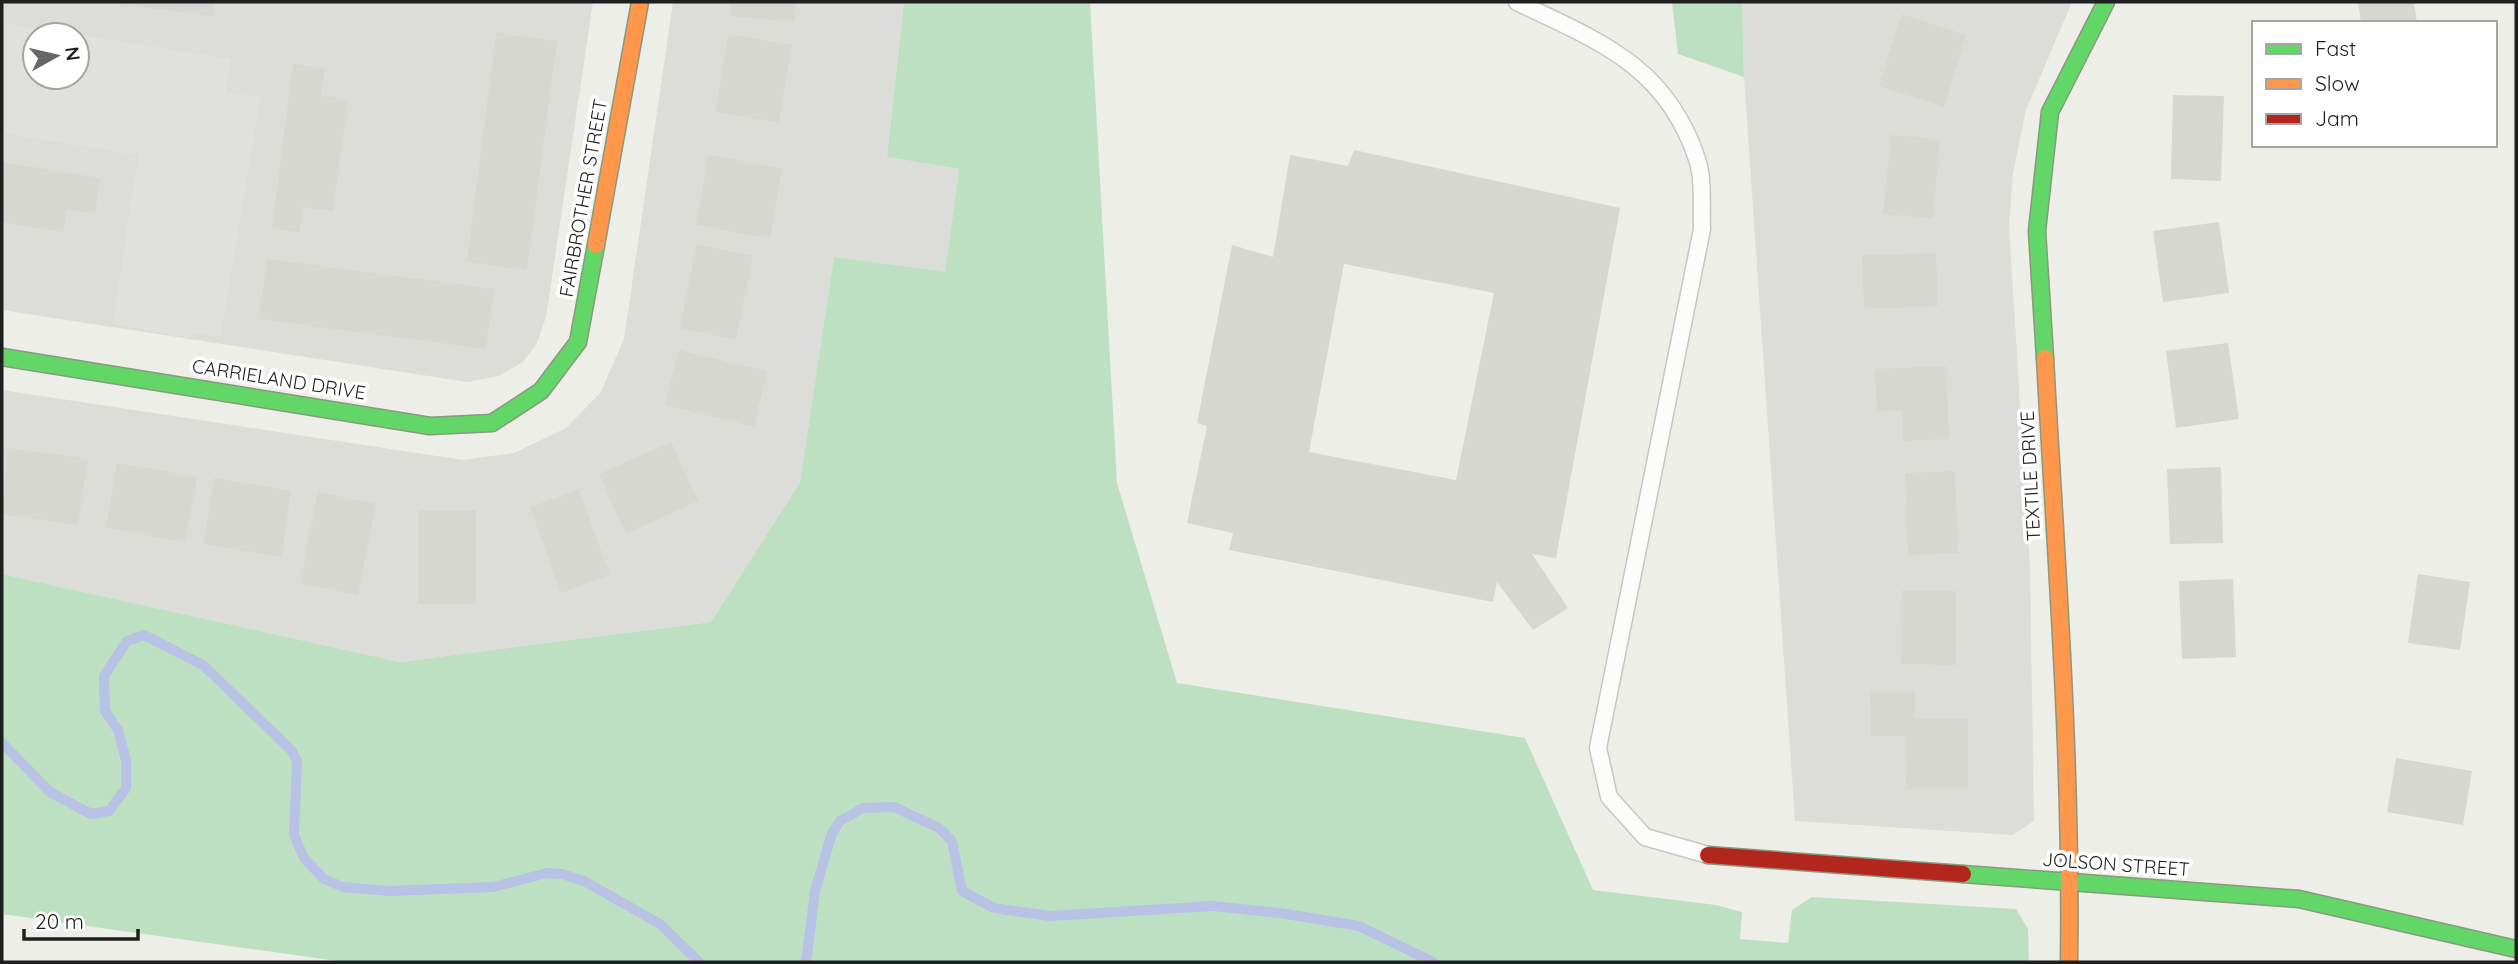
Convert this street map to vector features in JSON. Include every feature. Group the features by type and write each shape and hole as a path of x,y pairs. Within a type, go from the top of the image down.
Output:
{"street":[{"name":"FAIRBROTHER STREET","path":"541,391 578,342 640,2"},
{"name":"TEXTILE DRIVE","path":"2069,962 2070,882 2059,601 2036,230 2050,113 2096,27 2106,2"},
{"name":"CARRIELAND DRIVE","path":"2,357 430,426 492,423 541,391"},
{"name":"JOLSON STREET","path":"1707,855 2299,899 2516,949"}],"lane":[{"path":"1517,2 1616,50 1665,94 1698,160 1702,229 1598,748 1609,797 1645,837 1707,855"}],"shaded area":[{"path":"2,2 593,2 546,317 537,343 523,362 499,376 467,382 2,310"},
{"path":"673,2 904,2 887,157 959,169 945,273 834,258 800,482 711,622 400,662 2,574 2,390 463,460 514,453 566,428 601,392 624,339"},
{"path":"1742,2 2072,2 2026,110 2013,173 2009,226 2030,566 2034,821 2013,835 1795,821 1744,77"},
{"path":"2,23 21,26 21,91 91,91 91,37 231,59 226,93 260,97 221,336 194,333 190,338 113,324 138,155 2,133"}],"green space":[{"path":"904,2 1090,2 1117,483 1177,683 1525,738 1593,890 1716,905 1742,912 1740,939 1788,943 1792,910 1812,897 2016,909 2028,929 2029,962 344,962 2,914 2,574 400,662 711,622 800,482 834,257 945,272 959,169 887,157"},
{"path":"1672,2 1742,2 1744,77 1678,54"}],"building":[{"path":"104,2 214,2 212,16"},
{"path":"731,2 796,2 794,22 729,16"},
{"path":"2358,2 2414,2 2417,21 2361,21"},
{"path":"1902,14 1966,35 1944,107 1879,86"},
{"path":"496,33 557,41 527,270 467,262"},
{"path":"728,34 792,45 779,122 715,112"},
{"path":"293,64 325,68 321,96 348,99 333,211 302,207 300,232 272,229"},
{"path":"2173,95 2224,96 2221,181 2171,179"},
{"path":"1891,135 1940,139 1933,218 1883,214"},
{"path":"1354,150 1620,208 1556,558 1532,554 1568,608 1533,630 1497,582 1493,602 1229,550 1233,533 1187,523 1207,426 1197,423 1232,245 1273,257 1290,155 1348,166","holes":["1344,264 1494,293 1456,480 1309,452"]},
{"path":"708,155 782,168 770,239 696,225"},
{"path":"2,162 100,178 95,214 67,209 63,232 2,222"},
{"path":"2219,222 2229,293 2163,302 2153,231"},
{"path":"697,244 753,256 736,340 680,328"},
{"path":"1936,253 1938,306 1864,309 1862,255"},
{"path":"267,259 494,289 486,349 259,319"},
{"path":"2228,343 2239,419 2176,428 2166,351"},
{"path":"679,350 767,371 754,427 665,405"},
{"path":"1946,366 1949,439 1903,441 1902,410 1877,411 1875,369"},
{"path":"671,442 698,501 626,534 599,474"},
{"path":"8,448 88,459 78,525 2,514"},
{"path":"117,463 197,477 185,542 106,528"},
{"path":"2221,467 2223,543 2170,544 2167,469"},
{"path":"1955,471 1958,553 1908,555 1905,473"},
{"path":"214,478 291,491 281,557 203,544"},
{"path":"579,490 610,575 561,593 530,507"},
{"path":"318,492 376,504 358,595 300,583"},
{"path":"418,510 476,510 476,604 418,604"},
{"path":"2418,574 2470,582 2460,650 2408,643"},
{"path":"2233,579 2236,657 2182,659 2179,581"},
{"path":"1902,590 1956,591 1956,665 1901,664"},
{"path":"1870,691 1915,691 1915,719 1968,718 1968,789 1906,790 1905,736 1871,736"},
{"path":"2396,758 2472,771 2463,825 2387,812"}],"waterway":[{"path":"2,743 50,792 91,814 109,811 126,788 126,760 118,730 105,711 104,676 127,641 144,635 203,665 292,751 297,761 294,835 304,858 324,879 343,887 389,891 493,887 547,873 562,874 584,881 660,924 699,962"},
{"path":"806,962 815,891 832,833 840,821 863,808 894,807 939,828 952,841 962,891 994,908 1050,916 1213,906 1280,913 1359,926 1433,962"}],"traffic: fast":[{"path":"2045,358 2037,231 2050,112 2106,2"},
{"path":"2,357 430,426 492,423 541,391 578,342 596,245"},
{"path":"1963,874 2299,899 2516,949"}],"traffic: slow":[{"path":"596,245 640,2"},
{"path":"2045,358 2066,736 2069,962"}],"traffic: jam":[{"path":"1708,855 1963,874"}]}
